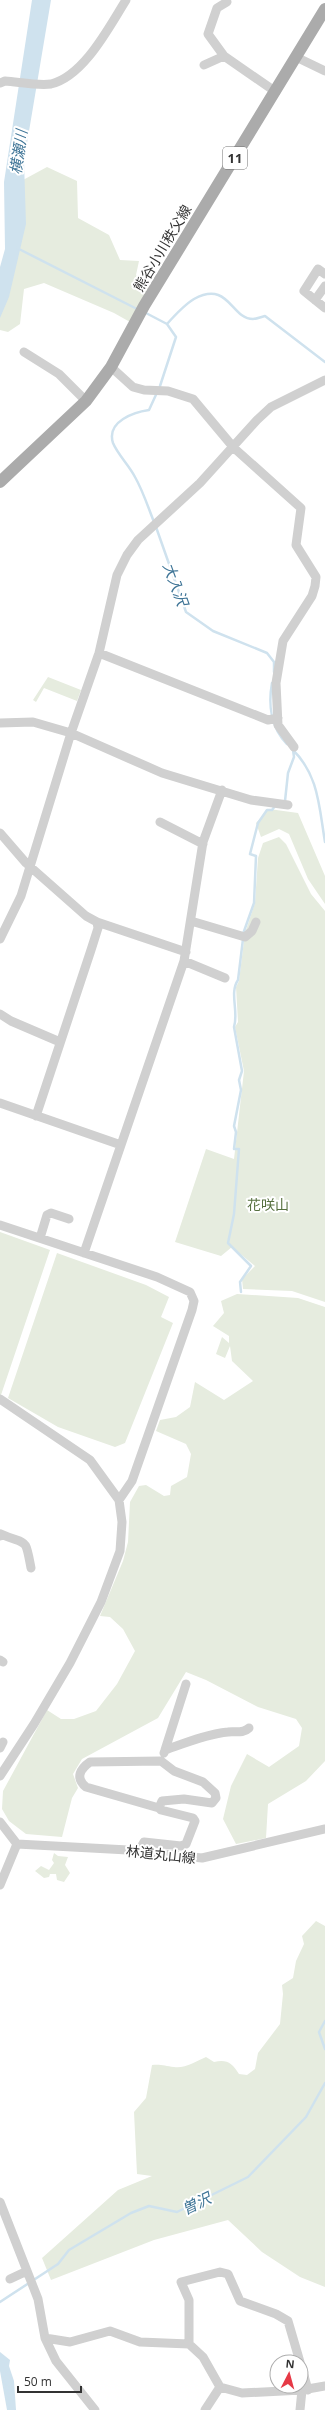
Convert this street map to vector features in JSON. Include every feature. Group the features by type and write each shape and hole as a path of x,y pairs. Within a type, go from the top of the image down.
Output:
{"main road":[{"name":"熊谷小川秩父線","path":"0,482 86,402 111,368 144,306 276,92 325,9"}],"street":[{"path":"2,82 49,84 65,80 84,62 126,0"},
{"path":"227,2 216,8 208,34 224,56 276,92"},
{"path":"204,65 224,56"},
{"path":"296,57 325,71"},
{"path":"325,274 318,269 304,291 325,308"},
{"path":"315,300 325,286"},
{"path":"24,352 59,374 86,402"},
{"path":"111,368 133,387 144,390 168,391 193,399 234,448 301,508 296,545 316,577 312,596 283,642 276,683 274,719 281,731 294,747"},
{"path":"0,939 21,896 71,733 99,653 117,575 127,555 234,448 257,420 271,407 325,380"},
{"path":"99,653 274,719"},
{"path":"0,723 33,722 71,733 162,773 267,803 288,804"},
{"path":"84,1253 184,961 203,844 222,790"},
{"path":"160,822 203,844"},
{"path":"0,833 10,848 70,904 97,922 186,952"},
{"path":"191,921 245,937 252,932 256,922"},
{"path":"36,1116 98,928 97,922"},
{"path":"184,961 225,978"},
{"path":"0,1014 11,1021 60,1042"},
{"path":"0,1103 121,1146"},
{"path":"40,1238 47,1215 51,1213 69,1219"},
{"path":"0,1225 157,1277 190,1292 194,1301 132,1481 119,1500"},
{"path":"0,1399 90,1460 119,1500 122,1522 120,1550 101,1602 70,1663 34,1724 0,1776"},
{"path":"0,1536 1,1534 23,1541 27,1545 31,1568"},
{"path":"161,1761 186,1684"},
{"path":"165,1750 198,1739 228,1732 242,1732 248,1728"},
{"path":"139,1851 144,1842 181,1846 186,1844 194,1821 193,1818 167,1812 159,1808 86,1787 80,1783 79,1776 82,1768 90,1762 161,1761 174,1771 209,1786 215,1793 216,1798 212,1803 184,1799 166,1800 162,1801 159,1808"},
{"path":"0,1822 17,1844 0,1885"},
{"name":"林道丸山線","path":"17,1844 139,1851 202,1858 325,1829"},
{"path":"0,2202 4,2223 27,2271 38,2299 45,2338 56,2362 95,2410"},
{"path":"10,2279 27,2271"},
{"path":"189,2344 189,2300 181,2282 220,2272 228,2274 240,2301 276,2314 288,2321 298,2354"},
{"path":"45,2338 70,2342 110,2331 140,2342 189,2344 203,2357 220,2387 242,2393 269,2392"},
{"path":"309,2389 325,2386"},
{"path":"205,2410 220,2387"},
{"path":"300,2410 304,2394"}],"green space":[{"path":"47,167 77,181 78,218 109,235 120,260 139,261 136,275 151,288 130,322 114,313 44,283 24,289 20,324 8,332 0,330 0,308 23,180"},
{"path":"48,677 81,690 77,701 44,688 36,702 33,700"},
{"path":"269,809 298,813 325,876 325,904 308,879 289,834 279,829 261,837 256,823"},
{"name":"花咲山","path":"279,837 286,844 311,894 325,911 325,1302 292,1291 243,1289 242,1279 255,1266 232,1247 221,1256 175,1242 206,1149 234,1159 244,1071 235,1027 238,1022 236,987 239,981 245,933 255,903 258,858 263,843"},
{"path":"0,1232 50,1250 1,1395 0,1395"},
{"path":"57,1253 146,1285 169,1297 161,1317 173,1323 125,1443 115,1447 58,1427 8,1398"},
{"path":"237,1294 298,1298 325,1307 325,1761 306,1781 268,1804 266,1838 236,1844 223,1819 231,1786 247,1754 269,1767 299,1746 302,1728 296,1719 258,1707 206,1680 186,1672 158,1718 82,1759 73,1774 78,1788 72,1798 62,1837 26,1834 9,1821 2,1809 3,1791 47,1710 61,1719 74,1719 96,1711 117,1684 135,1651 123,1629 110,1617 100,1616 123,1561 128,1542 130,1502 139,1486 146,1485 164,1496 170,1495 171,1486 187,1477 191,1454 186,1444 156,1431 160,1420 176,1417 190,1407 195,1382 224,1400 253,1381 232,1361 230,1346 225,1358 216,1354 222,1337 229,1343 229,1336 213,1326 224,1313 221,1301"},
{"path":"54,1853 58,1856 68,1857 65,1865 70,1873 64,1882 57,1880 56,1874 50,1874 49,1877 44,1878 35,1871 41,1866 49,1870 54,1863 52,1860"},
{"path":"316,1921 325,1926 325,2287 300,2277 262,2252 228,2220 154,2240 51,2280 42,2258 118,2190 152,2176 137,2174 134,2112 146,2098 152,2065 182,2067 206,2057 214,2062 222,2061 229,2063 239,2074 247,2075 255,2069 258,2053 280,2024 283,1994 282,1985 293,1978 296,1961 304,1944 302,1936"}],"water":[{"name":"横瀬川","path":"32,0 51,0 24,161 26,224 9,297 0,318 0,267 5,249 4,182"},
{"path":"0,2352 10,2360 9,2366 14,2381 16,2410 7,2410 0,2371"}],"waterway":[{"path":"17,248 137,309"},
{"path":"167,324 183,307 194,299 206,294 215,294 222,297 239,313 246,317 253,319 265,316 325,362"},
{"name":"大入沢","path":"144,312 167,324 176,337 160,386 149,410 136,413 123,419 118,423 112,435 115,447 138,482 154,522"},
{"name":"大入沢","path":"156,527 186,612 213,631 267,653 274,662 274,672"},
{"name":"大入沢","path":"272,683 270,700 272,716 277,731 287,744"},
{"name":"大入沢","path":"292,749 301,759 313,781 319,804 325,842"},
{"path":"285,801 288,773 294,757 293,750"},
{"path":"243,934 254,903 256,856 250,854 258,823 267,810 272,810 275,806"},
{"path":"241,1292 240,1282 251,1266 228,1243 234,1214 239,1149 234,1149 236,1132 234,1126 241,1090 239,1080 242,1071 234,1027 234,991 238,980 243,939"},
{"name":"曽沢","path":"325,2021 319,2032 325,2049"},
{"name":"曽沢","path":"0,2302 58,2264 69,2250 131,2213 149,2206 177,2212 248,2177 306,2117 325,2083"}]}
